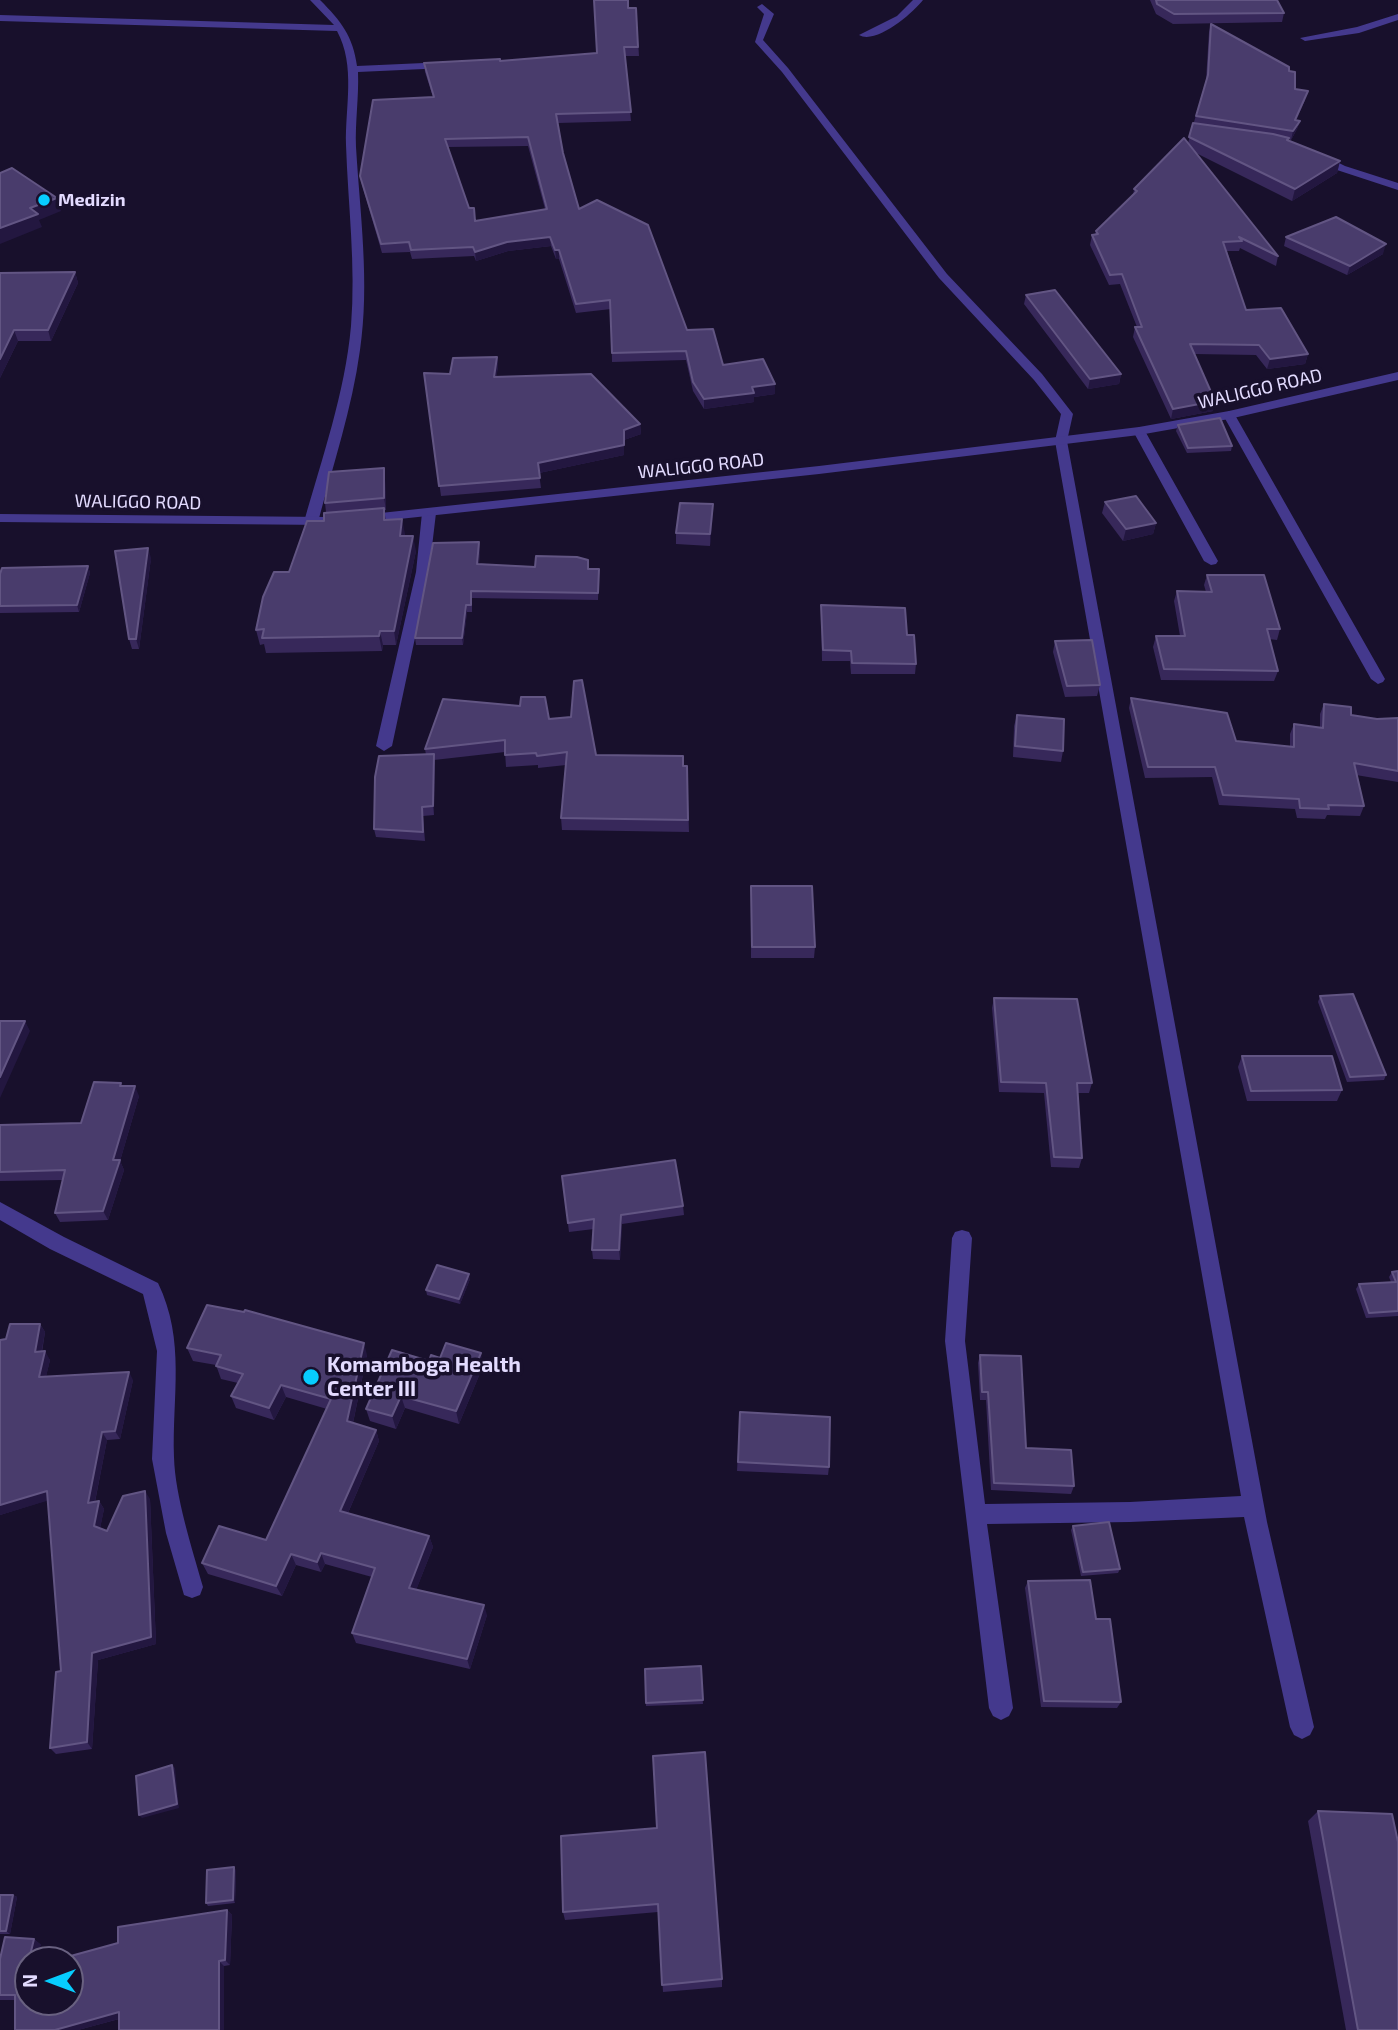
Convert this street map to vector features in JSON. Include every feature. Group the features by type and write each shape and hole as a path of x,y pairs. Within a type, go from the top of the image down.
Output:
{"street":[{"path":"311,522 343,401 356,327 358,267 351,142 352,69 348,44 341,28 315,0"},
{"path":"864,35 909,13 918,0"},
{"path":"762,7 769,14 758,40 785,70 943,276 1038,377 1067,414 1061,441 1097,626 1254,1506 1302,1727"},
{"path":"1305,38 1359,30 1398,17"},
{"path":"0,18 341,28"},
{"path":"352,69 460,64"},
{"path":"1307,150 1341,168 1398,187"},
{"name":"WALIGGO ROAD","path":"0,518 311,522 429,513 1139,431 1229,415 1398,376"},
{"path":"1229,415 1378,679"},
{"path":"1139,431 1211,561"},
{"path":"384,746 428,552 429,513"},
{"path":"0,1210 57,1243 151,1289 167,1350 163,1459 177,1533 192,1587"},
{"path":"962,1238 955,1340 1001,1708"},
{"path":"975,1514 1130,1512 1254,1506"}],"building":[{"path":"594,0 628,0 628,8 636,8 638,47 624,47 631,112 556,114 563,153 579,209 597,200 648,225 687,330 713,329 723,365 763,359 775,384 752,387 754,393 704,399 693,382 686,351 612,353 610,300 576,304 559,250 555,250 550,237 507,242 475,252 473,247 411,250 409,242 381,244 360,176 373,100 434,97 424,63 500,61 597,53","holes":["528,137 547,209 475,221 474,208 469,208 445,139"]},
{"path":"1156,0 1277,0 1284,13 1174,14 1157,4"},
{"path":"1211,24 1289,67 1289,71 1295,72 1295,89 1308,91 1295,120 1300,121 1293,131 1196,116 1208,75"},
{"path":"1193,123 1289,138 1287,140 1340,161 1295,189 1189,137"},
{"path":"1184,138 1278,256 1239,237 1242,241 1223,242 1246,310 1281,308 1308,354 1270,359 1259,345 1190,344 1215,401 1173,409 1135,327 1142,327 1122,274 1110,275 1092,235 1098,234 1096,231 1137,191 1134,189"},
{"path":"12,168 57,198 30,208 38,214 0,228 0,173"},
{"path":"1336,217 1386,244 1350,266 1286,237"},
{"path":"75,272 48,330 14,330 0,359 0,273"},
{"path":"1055,290 1121,374 1090,379 1026,295"},
{"path":"497,357 494,377 591,374 640,424 624,430 624,445 538,463 540,478 439,486 424,373 450,374 453,358"},
{"path":"1220,418 1232,446 1188,448 1178,425"},
{"path":"384,468 384,498 325,503 329,472"},
{"path":"1136,496 1156,523 1126,529 1105,502"},
{"path":"680,503 713,504 710,534 676,533"},
{"path":"384,508 384,520 402,519 400,536 413,536 394,631 380,631 379,636 262,638 264,629 256,630 263,597 274,572 289,572 307,521 324,521 324,513"},
{"path":"479,542 477,564 535,567 536,556 577,557 588,560 588,569 599,569 598,593 471,591 471,605 466,605 462,638 415,638 433,543"},
{"path":"148,548 136,639 129,639 115,551"},
{"path":"88,566 77,605 0,606 2,568"},
{"path":"1207,575 1264,575 1280,629 1267,629 1278,671 1164,669 1156,636 1185,636 1177,591 1212,592"},
{"path":"821,605 905,608 907,635 914,635 916,664 852,663 851,651 823,650"},
{"path":"1092,640 1100,685 1067,686 1055,641"},
{"path":"582,680 596,755 683,756 683,766 687,766 688,820 561,818 567,752 537,756 536,753 505,755 505,740 425,749 443,699 520,706 521,697 545,697 549,719 571,717 574,681"},
{"path":"1131,698 1227,713 1236,741 1294,747 1294,724 1323,728 1324,704 1351,707 1351,715 1377,719 1398,718 1398,771 1354,763 1364,806 1328,805 1329,809 1300,808 1299,799 1223,795 1215,767 1148,767"},
{"path":"1017,715 1064,719 1063,751 1015,746"},
{"path":"434,754 433,806 422,807 423,832 374,829 375,777 379,756"},
{"path":"751,886 812,886 815,947 752,947"},
{"path":"1353,994 1386,1075 1350,1077 1320,996"},
{"path":"994,998 1077,999 1092,1083 1077,1083 1082,1158 1054,1157 1046,1083 1001,1082"},
{"path":"0,1021 25,1021 0,1077"},
{"path":"1242,1056 1332,1056 1342,1090 1251,1091"},
{"path":"94,1082 135,1086 113,1160 120,1160 103,1211 55,1213 65,1170 0,1172 0,1125 81,1123"},
{"path":"675,1160 683,1206 621,1215 619,1250 592,1250 594,1219 568,1223 562,1176"},
{"path":"437,1265 469,1274 459,1299 426,1290"},
{"path":"1398,1271 1398,1311 1369,1313 1359,1284 1396,1282 1392,1272"},
{"path":"207,1305 244,1312 245,1310 364,1343 347,1421 376,1430 340,1511 429,1536 409,1588 484,1605 467,1659 352,1633 375,1568 321,1553 317,1562 291,1554 276,1586 202,1563 219,1526 266,1540 331,1399 281,1385 269,1408 231,1396 243,1374 216,1366 221,1355 187,1348"},
{"path":"10,1324 40,1324 35,1352 45,1351 39,1377 129,1372 115,1431 102,1432 88,1503 99,1501 94,1526 107,1531 123,1496 145,1491 151,1637 92,1653 87,1742 50,1748 56,1672 61,1671 47,1491 0,1505 0,1340 6,1339"},
{"path":"446,1343 481,1353 456,1411 401,1396 392,1416 366,1409 392,1350 429,1361 431,1355 440,1358"},
{"path":"980,1355 1021,1356 1026,1448 1071,1450 1074,1486 994,1483 988,1392 982,1392"},
{"path":"740,1412 830,1417 829,1467 738,1462"},
{"path":"1109,1522 1120,1569 1083,1572 1073,1526"},
{"path":"1090,1580 1096,1619 1110,1619 1121,1702 1044,1701 1028,1581"},
{"path":"701,1666 703,1700 646,1703 645,1669"},
{"path":"705,1752 722,1979 662,1985 658,1904 563,1912 561,1836 657,1828 653,1756"},
{"path":"172,1765 177,1804 139,1815 136,1776"},
{"path":"1318,1811 1392,1814 1398,1842 1398,2030 1358,2030"},
{"path":"234,1867 233,1900 206,1903 207,1870"},
{"path":"0,1895 13,1895 6,1931 0,1931"},
{"path":"227,1910 225,1960 219,1961 219,2030 119,2030 119,2012 55,2030 15,2030 15,2016 84,2016 84,1952 118,1943 118,1927"},
{"path":"5,1937 34,1939 32,1946 14,1946 14,1995 0,1995 0,1959"}],"place":[{"name":"Medizin","path":"44,200"},
{"name":"Komamboga Health Center III","path":"311,1377"}]}
